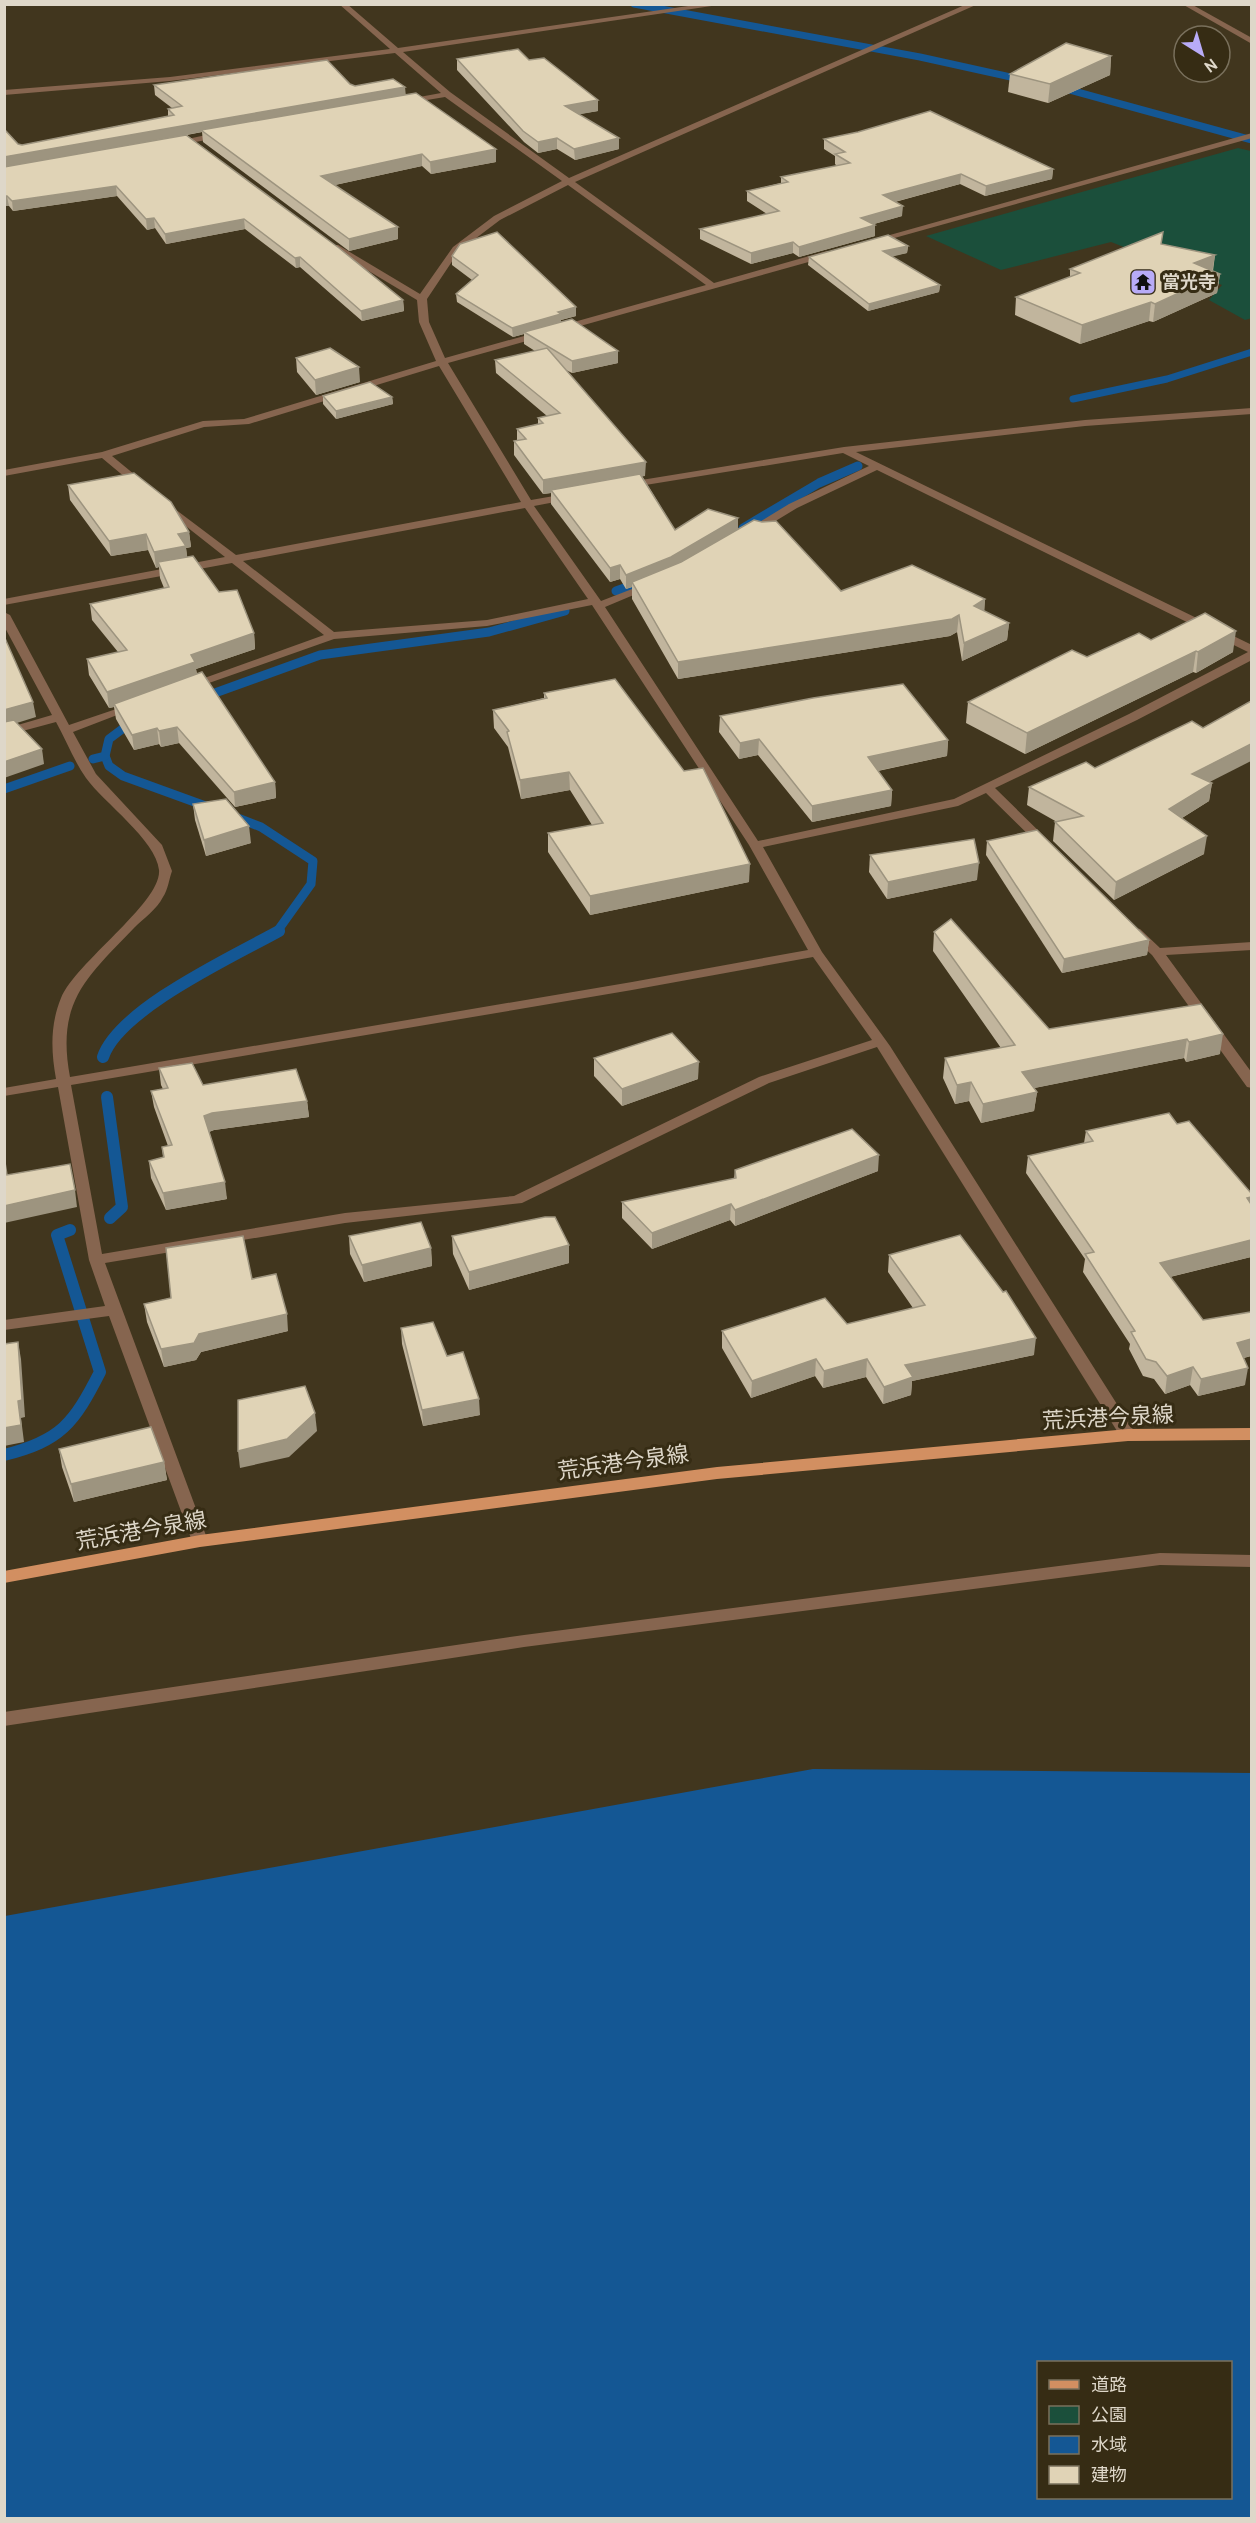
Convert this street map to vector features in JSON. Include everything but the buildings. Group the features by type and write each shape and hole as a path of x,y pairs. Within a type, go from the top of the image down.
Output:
{"main road":[{"name":"荒浜港今泉線","path":"4,1577 200,1541 717,1473 1128,1435 1251,1434"}],"street":[{"path":"4,93 170,79 722,4"},
{"path":"975,4 570,181 497,218 456,249 422,299 424,322 442,362 528,505 596,603 755,845 816,952 880,1042 1128,1435"},
{"path":"1185,4 1251,42"},
{"path":"349,7 393,50 447,94 713,286"},
{"path":"392,104 447,94"},
{"path":"167,144 224,134"},
{"path":"863,244 1251,135"},
{"path":"191,140 200,147"},
{"path":"1234,140 1251,147"},
{"path":"324,239 343,254 422,299"},
{"path":"4,473 104,455 203,424 245,422 442,362 840,250"},
{"path":"616,486 844,450 1085,423 1251,411"},
{"path":"844,450 1251,650"},
{"path":"104,455 332,636"},
{"path":"744,536 793,506 877,466"},
{"path":"4,602 583,493"},
{"path":"178,691 332,636 487,623 596,603 657,583"},
{"path":"4,615 91,776 158,848 166,871 157,897 91,965 68,997 59,1029 59,1055 96,1260 200,1541"},
{"path":"755,845 958,802 989,789 1251,655"},
{"path":"67,730 145,703"},
{"path":"4,733 59,717"},
{"path":"989,789 1056,854"},
{"path":"1123,920 1157,952 1251,1084"},
{"path":"1157,952 1251,946"},
{"path":"4,1092 632,986 816,952"},
{"path":"96,1260 345,1218 517,1200 764,1080 880,1042"},
{"path":"4,1325 115,1310"},
{"path":"4,1719 524,1641 1160,1559 1251,1561"}],"green space":[{"path":"1238,148 1251,151 1252,318 1245,320 1209,300 1222,285 1111,242 1001,270 926,236"}],"water":[{"path":"813,1769 1251,1773 1251,2518 5,2518 5,1916"}],"waterway":[{"path":"634,4 920,57 1024,80"},
{"path":"1059,87 1252,140"},
{"path":"1073,399 1167,379 1252,352"},
{"path":"743,528 819,483 858,466"},
{"path":"616,591 641,582"},
{"path":"201,698 320,655 489,632 565,611"},
{"path":"105,756 109,739 133,721"},
{"path":"93,759 105,756"},
{"path":"105,756 109,766 123,776 211,808"},
{"path":"4,789 70,766"},
{"path":"230,815 261,827 313,861 311,884 276,932"},
{"path":"103,1057 113,1039 154,1003 180,985 276,932"},
{"path":"107,1097 122,1207 110,1218"},
{"path":"4,1455 39,1443 64,1427 82,1405 100,1372 57,1235 70,1230"}],"place":[{"name":"當光寺","path":"1143,282"}]}
